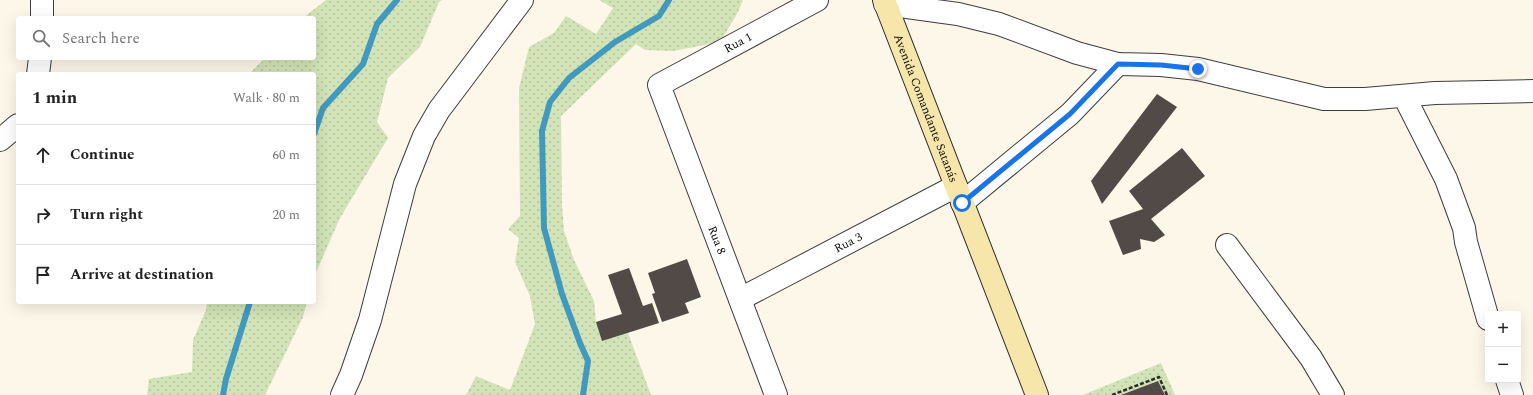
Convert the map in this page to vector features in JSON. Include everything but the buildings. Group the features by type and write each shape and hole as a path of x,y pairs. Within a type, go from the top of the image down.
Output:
{"street":[{"path":"42,0 42,16"},
{"path":"342,395 351,375 370,320 405,184 424,136 439,110 522,0"},
{"name":"Rua 1","path":"659,85 817,0"},
{"path":"884,2 958,14 999,24 1077,53 1118,64 1161,65 1198,69 1324,99 1365,99 1435,93 1533,91"},
{"name":"Avenida Comandante Satanás","path":"884,2 1037,395"},
{"path":"38,72 40,60"},
{"name":"Rua 3","path":"740,299 959,195 1070,114 1118,64"},
{"name":"Rua 8","path":"659,85 776,395"},
{"path":"1404,96 1446,179 1464,228 1466,242 1486,311"},
{"path":"0,140 16,126"},
{"path":"1227,245 1312,358 1333,395"},
{"path":"1508,383 1512,395"}],"path":[{"path":"1112,395 1158,377 1167,395"}],"green space":[{"path":"326,0 442,0 439,2 420,47 388,78 377,122 388,138 340,218 316,272 316,72 251,72 263,60 316,60 316,16 306,16"},
{"path":"599,0 743,0 737,14 720,42 673,51 645,50 636,44 561,116 562,205 564,231 574,260 594,301 596,322 628,333 651,395 466,395 476,376 510,390 535,324 530,296 515,262 519,238 508,229 520,216 519,88 529,47 554,33 566,16 596,34 613,8"},
{"path":"207,304 306,304 303,317 265,395 147,395 149,379 192,372 193,340 206,310"},
{"path":"1161,363 1175,395 1165,395 1158,381 1121,395 1083,395"}],"waterway":[{"path":"316,128 323,108 363,64 377,24 397,0"},
{"path":"583,395 588,361 562,294 544,228 542,131 550,102 569,78 615,42 659,16 669,0"},
{"path":"223,395 226,379 249,304"}],"route":[{"path":"962,203 1070,114 1118,64 1161,65 1198,69"}]}
